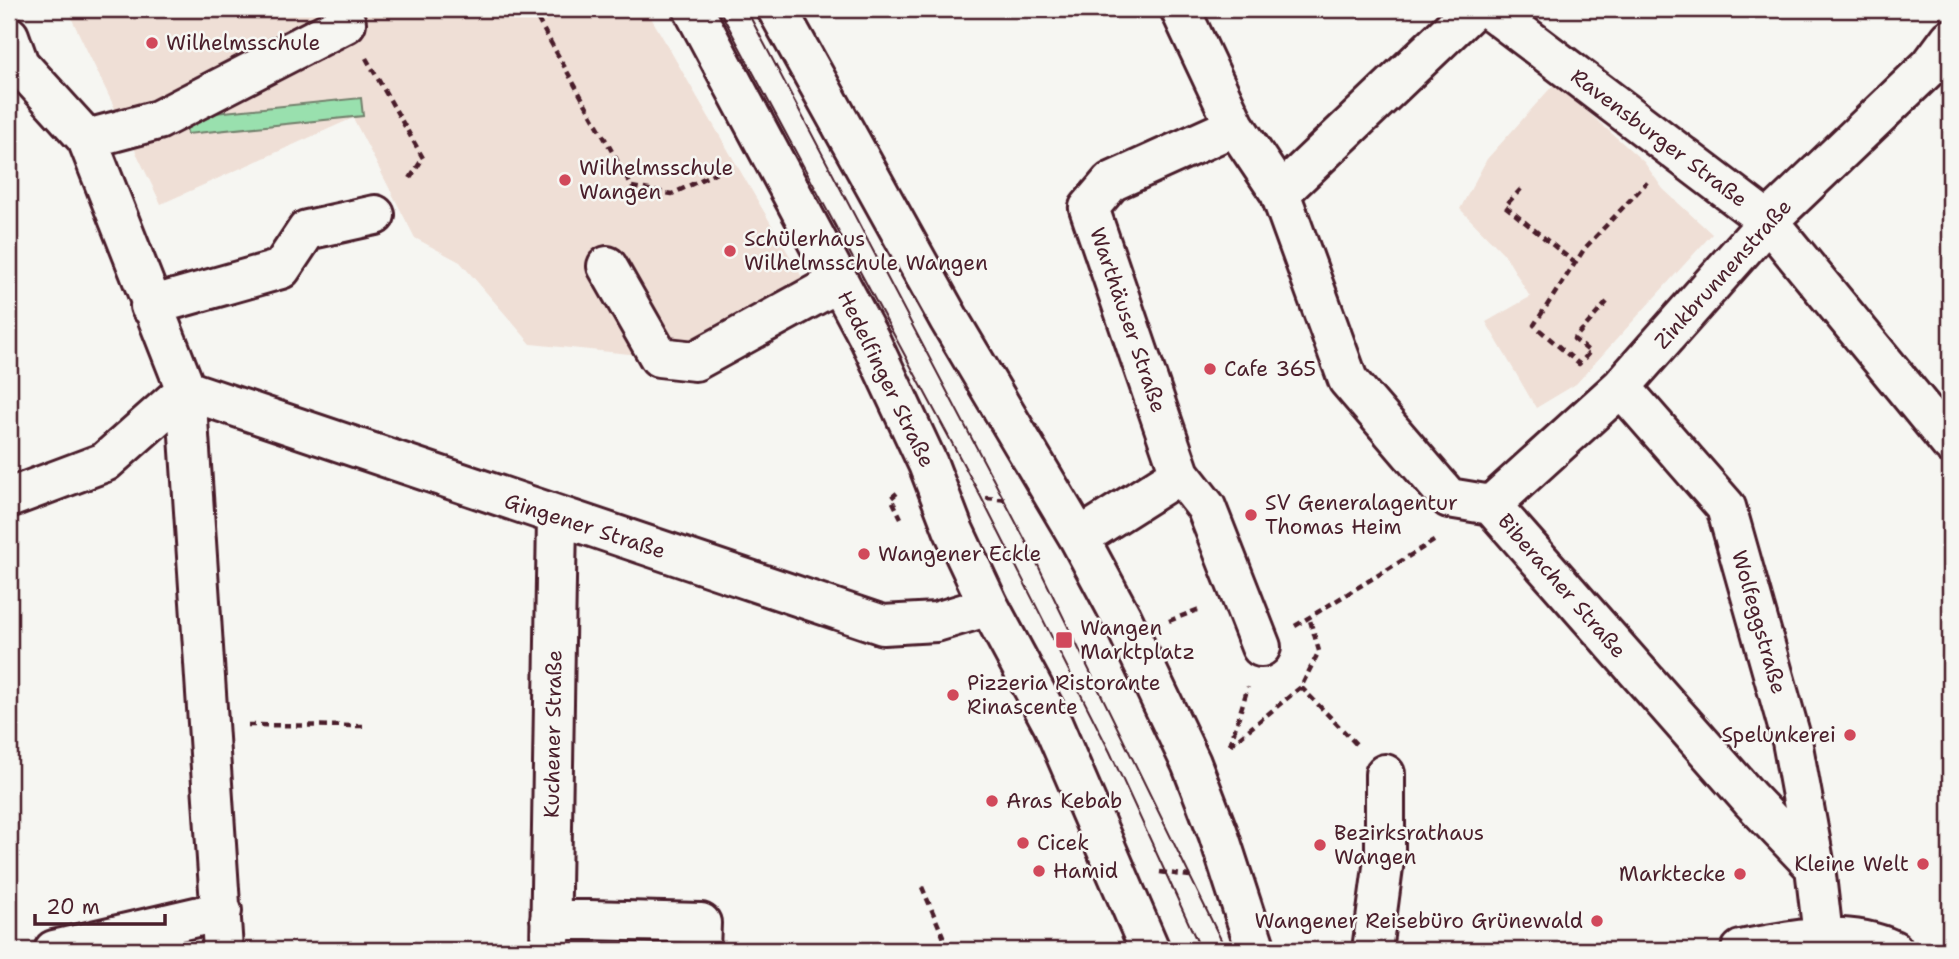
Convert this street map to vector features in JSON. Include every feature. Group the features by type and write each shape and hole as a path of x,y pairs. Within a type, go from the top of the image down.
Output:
{"street":[{"name":"Hedelfinger Straße","path":"693,9 839,282 928,464 953,530 989,606 1053,725 1150,950"},
{"path":"777,9 949,319 1079,538 1122,618 1191,763 1219,833 1256,950"},
{"name":"Biberacher Straße","path":"1180,9 1235,126 1280,193 1348,380 1449,498 1491,505 1750,799 1815,867"},
{"path":"1280,193 1473,9"},
{"name":"Ravensburger Straße","path":"1489,9 1768,220 1938,405 1950,443"},
{"path":"87,139 158,120 346,23"},
{"path":"9,36 19,64 87,139 150,306 186,390 223,950"},
{"name":"Zinkbrunnenstraße","path":"1491,505 1621,387 1768,220 1930,66 1950,39"},
{"name":"Warthäuser Straße","path":"1235,126 1111,182 1089,208 1180,474 1206,507 1261,647"},
{"path":"150,306 281,269 307,230 375,215"},
{"path":"607,266 659,357 695,362 839,282"},
{"name":"Wolfeggstraße","path":"1621,387 1726,507 1792,741 1815,867 1823,936"},
{"path":"9,498 105,462 186,390"},
{"name":"Gingener Straße","path":"186,390 557,518 883,625 936,622 989,606"},
{"path":"1079,538 1180,474"},
{"name":"Kuchener Straße","path":"550,935 557,518"},
{"path":"1372,950 1385,852 1385,774"},
{"path":"54,950 222,911"},
{"path":"550,935 701,923 700,950"},
{"path":"1741,950 1823,936 1875,942 1893,950"}],"path":[{"path":"532,9 632,187 672,194 767,148"},
{"path":"346,23 423,158 410,180"},
{"path":"1607,302 1574,339 1590,352 1579,364 1534,325 1586,248 1675,150"},
{"path":"1521,189 1505,206 1575,264"},
{"path":"1233,758 1230,746 1261,647 1491,505"},
{"path":"1230,746 1301,687 1319,651 1309,617"},
{"path":"1301,687 1385,774"},
{"path":"208,724 364,726"},
{"path":"922,887 949,950"}],"shaded area":[{"name":"Wilhelmsschule Wangen","path":"67,9 646,9 816,301 659,357 531,344 460,262 415,238 353,118 161,204"},
{"path":"1555,83 1644,162 1663,189 1712,234 1576,384 1536,408 1486,322 1530,297 1505,255 1460,209 1487,159"}],"green space":[{"path":"361,98 363,116 187,134 185,116"}],"tram line":[{"path":"719,9 981,497 1110,752 1201,950"},
{"path":"746,9 1032,553 1226,950"}],"place":[{"name":"Wilhelmsschule","path":"152,43"},
{"name":"Wilhelmsschule Wangen","path":"565,180"},
{"name":"Schülerhaus Wilhelmsschule Wangen","path":"730,251"},
{"name":"Cafe 365","path":"1210,369"},
{"name":"SV Generalagentur Thomas Heim","path":"1251,515"},
{"name":"Wangener Eckle","path":"864,554"},
{"name":"Wangen Marktplatz","path":"1064,640"},
{"name":"Pizzeria Ristorante Rinascente","path":"953,695"},
{"name":"Spelunkerei","path":"1850,735"},
{"name":"Aras Kebab","path":"992,801"},
{"name":"Cicek","path":"1023,843"},
{"name":"Bezirksrathaus Wangen","path":"1320,845"},
{"name":"Kleine Welt","path":"1923,864"},
{"name":"Hamid","path":"1039,871"},
{"name":"Marktecke","path":"1740,874"},
{"name":"Wangener Reisebüro Grünewald","path":"1597,921"}]}
